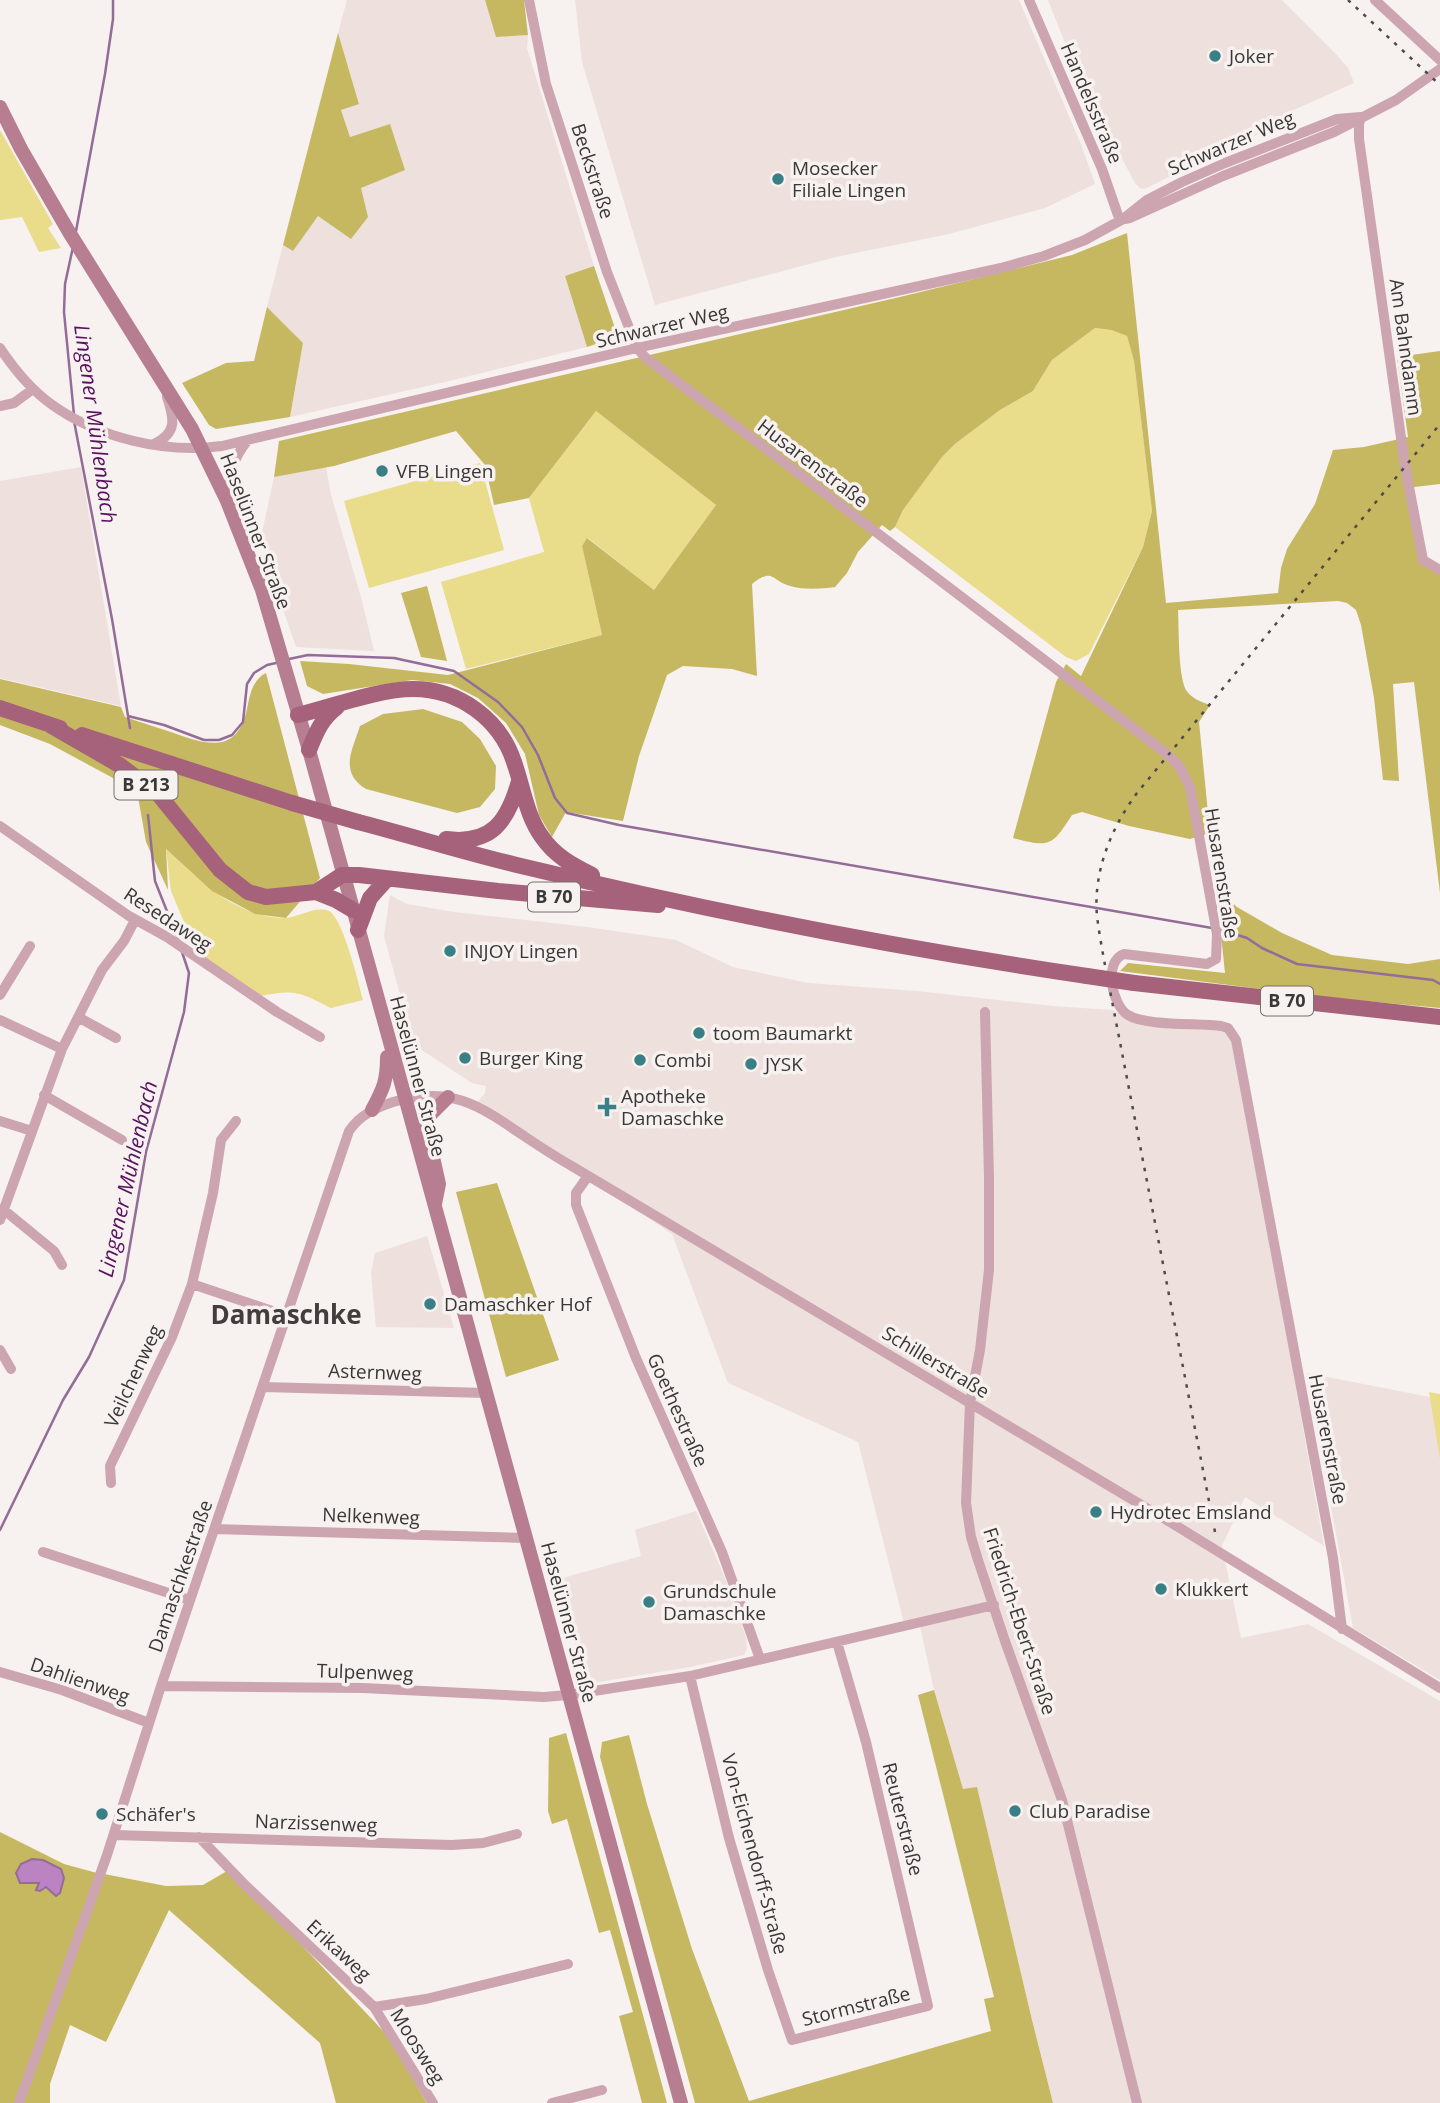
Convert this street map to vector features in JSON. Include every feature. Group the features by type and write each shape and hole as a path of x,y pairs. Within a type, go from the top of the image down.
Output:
{"main road":[{"path":"298,715 392,691 412,689 436,691 460,699 492,723 504,739 532,818 551,849 576,868 616,888"},
{"path":"309,750 327,714 342,704"},
{"name":"B 70","path":"0,708 292,803 519,865 616,888 1008,964 1134,983 1440,1017"},
{"name":"B 213","path":"50,725 121,765 159,795 220,870 248,892 266,897 316,892"},
{"path":"399,833 460,841 486,834 498,827 507,815 519,781"},
{"path":"316,892 342,875"},
{"name":"B 70","path":"342,875 590,900 722,910"},
{"path":"358,930 370,898 387,879"},
{"path":"316,892 353,910"}],"street":[{"name":"Beckstraße","path":"529,0 546,85 607,272 637,348"},
{"name":"Handelsstraße","path":"1029,0 1122,220"},
{"path":"1375,0 1440,60"},
{"name":"Schwarzer Weg","path":"0,348 16,371 51,404 108,433 185,448 202,448 247,440 1044,256 1085,240 1122,220 1147,200 1193,177 1337,118 1361,117 1396,100 1440,69"},
{"name":"Haselünner Straße","path":"0,107 69,232 202,448 227,501 262,590 309,750 681,2103"},
{"name":"Am Bahndamm","path":"1361,117 1359,139 1405,466 1423,560 1440,570"},
{"name":"Husarenstraße","path":"637,348 646,358 744,434 901,550 1174,760 1191,787 1217,934 1218,946 1214,961 1207,964 1193,963 1124,954 1117,956 1111,972 1118,1005 1125,1014 1139,1020 1221,1026 1228,1028 1236,1040 1333,1558 1342,1629"},
{"path":"154,444 162,440 172,428 173,415 164,385"},
{"path":"0,406 14,403 33,389"},
{"path":"227,501 232,463 247,440"},
{"name":"Resedaweg","path":"0,827 135,920 188,951 277,1012 320,1037"},
{"path":"62,1265 54,1251 2,1215 62,1049 102,970 124,941 135,920"},
{"path":"0,995 30,946"},
{"name":"Friedrich-Ebert-Straße","path":"985,1012 989,1270 980,1350 970,1403 966,1503 971,1537 1062,1800 1137,2103"},
{"path":"78,1017 116,1038"},
{"path":"0,1020 62,1049"},
{"path":"372,1110 387,1076 388,1038"},
{"path":"44,1095 122,1140"},
{"name":"Schillerstraße","path":"405,1099 424,1096 448,1097 461,1099 482,1109 588,1176 1191,1534 1440,1688"},
{"path":"434,1209 439,1184 426,1126 430,1115 448,1097"},
{"name":"Damaschkestraße","path":"20,2099 114,1835 161,1686 349,1131 356,1121 372,1110 405,1099"},
{"path":"0,1121 32,1131"},
{"name":"Veilchenweg","path":"111,1483 110,1466 172,1336 191,1284 213,1193 221,1140 236,1121"},
{"name":"Goethestraße","path":"588,1176 576,1193 576,1205 636,1358 722,1552 760,1659"},
{"path":"191,1284 287,1316"},
{"path":"0,1350 11,1369"},
{"name":"Asternweg","path":"263,1387 486,1393"},
{"name":"Nelkenweg","path":"215,1529 526,1538"},
{"path":"43,1552 190,1601"},
{"name":"Tulpenweg","path":"161,1686 363,1688 544,1698 690,1676 994,1605"},
{"name":"Reuterstraße","path":"837,1642 866,1742 928,2006"},
{"name":"Dahlienweg","path":"0,1672 62,1690 149,1723"},
{"name":"Von-Eichendorff-Straße","path":"690,1676 729,1838 792,2040"},
{"name":"Narzissenweg","path":"114,1835 452,1845 483,1843 517,1834"},
{"name":"Erikaweg","path":"199,1838 374,2007 426,1999 568,1964"},
{"name":"Stormstraße","path":"792,2040 928,2006"},
{"name":"Moosweg","path":"374,2007 433,2103"},
{"path":"552,2103 602,2090"}],"shaded area":[{"path":"347,0 485,0 497,37 528,35 527,48 594,266 565,276 587,347 290,417 303,343 267,307 283,245 293,251 318,215 361,188 390,124 350,137 341,110 359,103 338,33"},
{"path":"485,0 524,0 528,35 496,37"},
{"path":"575,0 1019,0 1081,144 1095,184 1045,208 949,234 836,257 655,305 582,62"},
{"path":"1048,0 1282,0 1335,53 1348,68 1354,83 1276,118 1268,130 1153,185 1140,188 1078,76"},
{"path":"338,33 359,104 341,110 350,137 390,124 405,170 361,188 368,217 351,239 318,216 293,251 283,245"},
{"path":"0,130 53,224 48,228 61,248 39,252 22,217 0,220"},
{"path":"1127,233 1166,603 1278,593 1287,549 1315,504 1333,450 1364,447 1408,437 1397,357 1440,351 1440,484 1406,488 1416,548 1440,571 1440,893 1414,682 1393,684 1399,781 1383,780 1374,698 1361,625 1356,610 1347,603 1338,601 1178,610 1183,683 1191,695 1210,705 1199,722 1210,833 1190,839 1129,826 1082,812 1072,815 1060,833 1049,842 1035,843 1013,838 1056,682 1066,664 1081,676 1143,547 1152,511 1134,361 1127,336 1111,330 1095,328 1052,360 1033,391 1000,410 955,444 942,457 903,510 895,527 890,531 882,525 858,552 847,573 835,587 795,587 769,576 752,584 757,676 732,669 683,666 667,675 639,756 623,821 566,812 552,837 539,815 525,754 506,723 478,698 450,684 412,680 323,694 307,686 300,661 448,675 602,635 582,546 587,538 654,590 716,505 596,411 529,498 494,505 485,465 456,431 334,466 274,477 279,441 1072,255"},
{"path":"594,266 618,337 587,347 565,276"},
{"path":"267,307 303,343 290,417 216,429 209,425 182,383 226,363 254,361"},
{"path":"1095,328 1127,336 1134,361 1152,511 1143,547 1089,654 1076,661 1066,657 895,527 903,510 942,457 955,444 1000,410 1033,391 1052,360"},
{"path":"596,411 716,505 654,590 588,538 582,546 602,635 466,669 441,582 544,552 529,498"},
{"path":"480,463 504,550 369,588 344,501"},
{"path":"81,467 121,706 0,678 0,481"},
{"path":"326,467 331,495 374,651 296,647 260,542 274,477"},
{"path":"427,586 447,661 421,657 401,593"},
{"path":"266,673 320,878 286,918 255,914 212,891 166,849 168,890 146,842 137,791 50,744 0,725 0,679 121,707 125,717 195,740 218,743 236,734 255,684"},
{"path":"423,709 462,722 480,739 496,766 495,789 480,807 457,813 366,789 353,776 350,768 351,752 360,726 383,714"},
{"path":"166,849 219,894 248,911 282,918 318,910 329,911 345,938 363,1000 331,1008 297,993 260,996 197,953 171,891"},
{"path":"1216,887 1237,907 1282,933 1332,955 1408,964 1440,959 1440,1008 1322,997 1120,971 1128,963 1225,973"},
{"path":"390,895 407,904 454,912 676,940 733,967 808,983 1112,1010 1126,1018 1226,1032 1235,1046 1324,1546 1245,1497 1222,1546 1241,1638 1308,1624 1440,1701 1440,2103 1053,2103 977,1787 963,1790 934,1690 919,1622 904,1623 858,1442 728,1383 672,1234 476,1104 485,1093 486,1086 472,1083 414,1045 384,936"},
{"path":"497,1183 559,1360 506,1377 456,1192"},
{"path":"427,1236 454,1328 376,1327 371,1273 375,1253"},
{"path":"1307,1373 1440,1399 1440,1680 1353,1628"},
{"path":"1429,1392 1440,1394 1440,1459"},
{"name":"Grundschule Damaschke","path":"696,1511 731,1592 746,1638 747,1649 744,1655 593,1683 588,1669 580,1665 559,1579 641,1556 635,1530"},
{"path":"934,1690 963,1789 977,1787 1053,2103 695,2103 600,1757 602,1742 629,1735 647,1804 692,1949 749,2101 991,2031 984,1999 994,1997 918,1695"},
{"path":"566,1733 667,2103 642,2103 619,2016 633,2012 610,1930 599,1933 567,1819 552,1824 548,1811 549,1738"},
{"path":"0,1832 64,1864 97,1873 15,2103 0,2103"},
{"path":"32,1859 43,1860 61,1869 64,1878 60,1893 56,1896 46,1887 40,1891 36,1890 39,1883 20,1883 16,1873 21,1864"},
{"path":"227,1871 276,1918 387,2035 427,2103 336,2103 320,2043 169,1910 106,2042 70,2025 50,2084 50,2103 23,2103 104,1874 166,1886 203,1885"}],"waterway":[{"name":"Lingener Mühlenbach","path":"76,231 105,74 113,0"},
{"name":"Lingener Mühlenbach","path":"73,247 65,284 64,312 74,415"},
{"name":"Lingener Mühlenbach","path":"74,421 130,728"},
{"path":"289,659 308,655 394,658 454,671 498,702 522,727 538,755 555,798 567,813 619,825 1212,928"},
{"path":"128,716 164,725 204,740 219,740 232,735 243,722 247,684 254,673 276,663"},
{"name":"Lingener Mühlenbach","path":"148,815 155,881 178,939"},
{"path":"1219,929 1247,938 1297,964 1433,980 1440,984"},
{"name":"Lingener Mühlenbach","path":"0,1530 63,1400 89,1357 124,1280 146,1152 184,1012 189,973 182,952"}],"railway":[{"path":"1348,0 1440,85"},
{"path":"1215,1532 1102,947 1097,916 1101,867 1119,821 1137,793 1440,424"}],"place":[{"name":"Joker","path":"1215,56"},
{"name":"Mosecker Filiale Lingen","path":"778,179"},
{"name":"VFB Lingen","path":"382,471"},
{"name":"INJOY Lingen","path":"450,951"},
{"name":"toom Baumarkt","path":"699,1033"},
{"name":"Burger King","path":"465,1058"},
{"name":"Combi","path":"640,1060"},
{"name":"JYSK","path":"751,1064"},
{"name":"Apotheke Damaschke","path":"607,1107"},
{"name":"Damaschker Hof","path":"430,1304"},
{"name":"Hydrotec Emsland","path":"1096,1512"},
{"name":"Klukkert","path":"1161,1589"},
{"name":"Grundschule Damaschke","path":"649,1602"},
{"name":"Club Paradise","path":"1015,1811"},
{"name":"Schäfer's","path":"102,1814"}],"district":[{"name":"Damaschke","path":"286,1315"}]}
